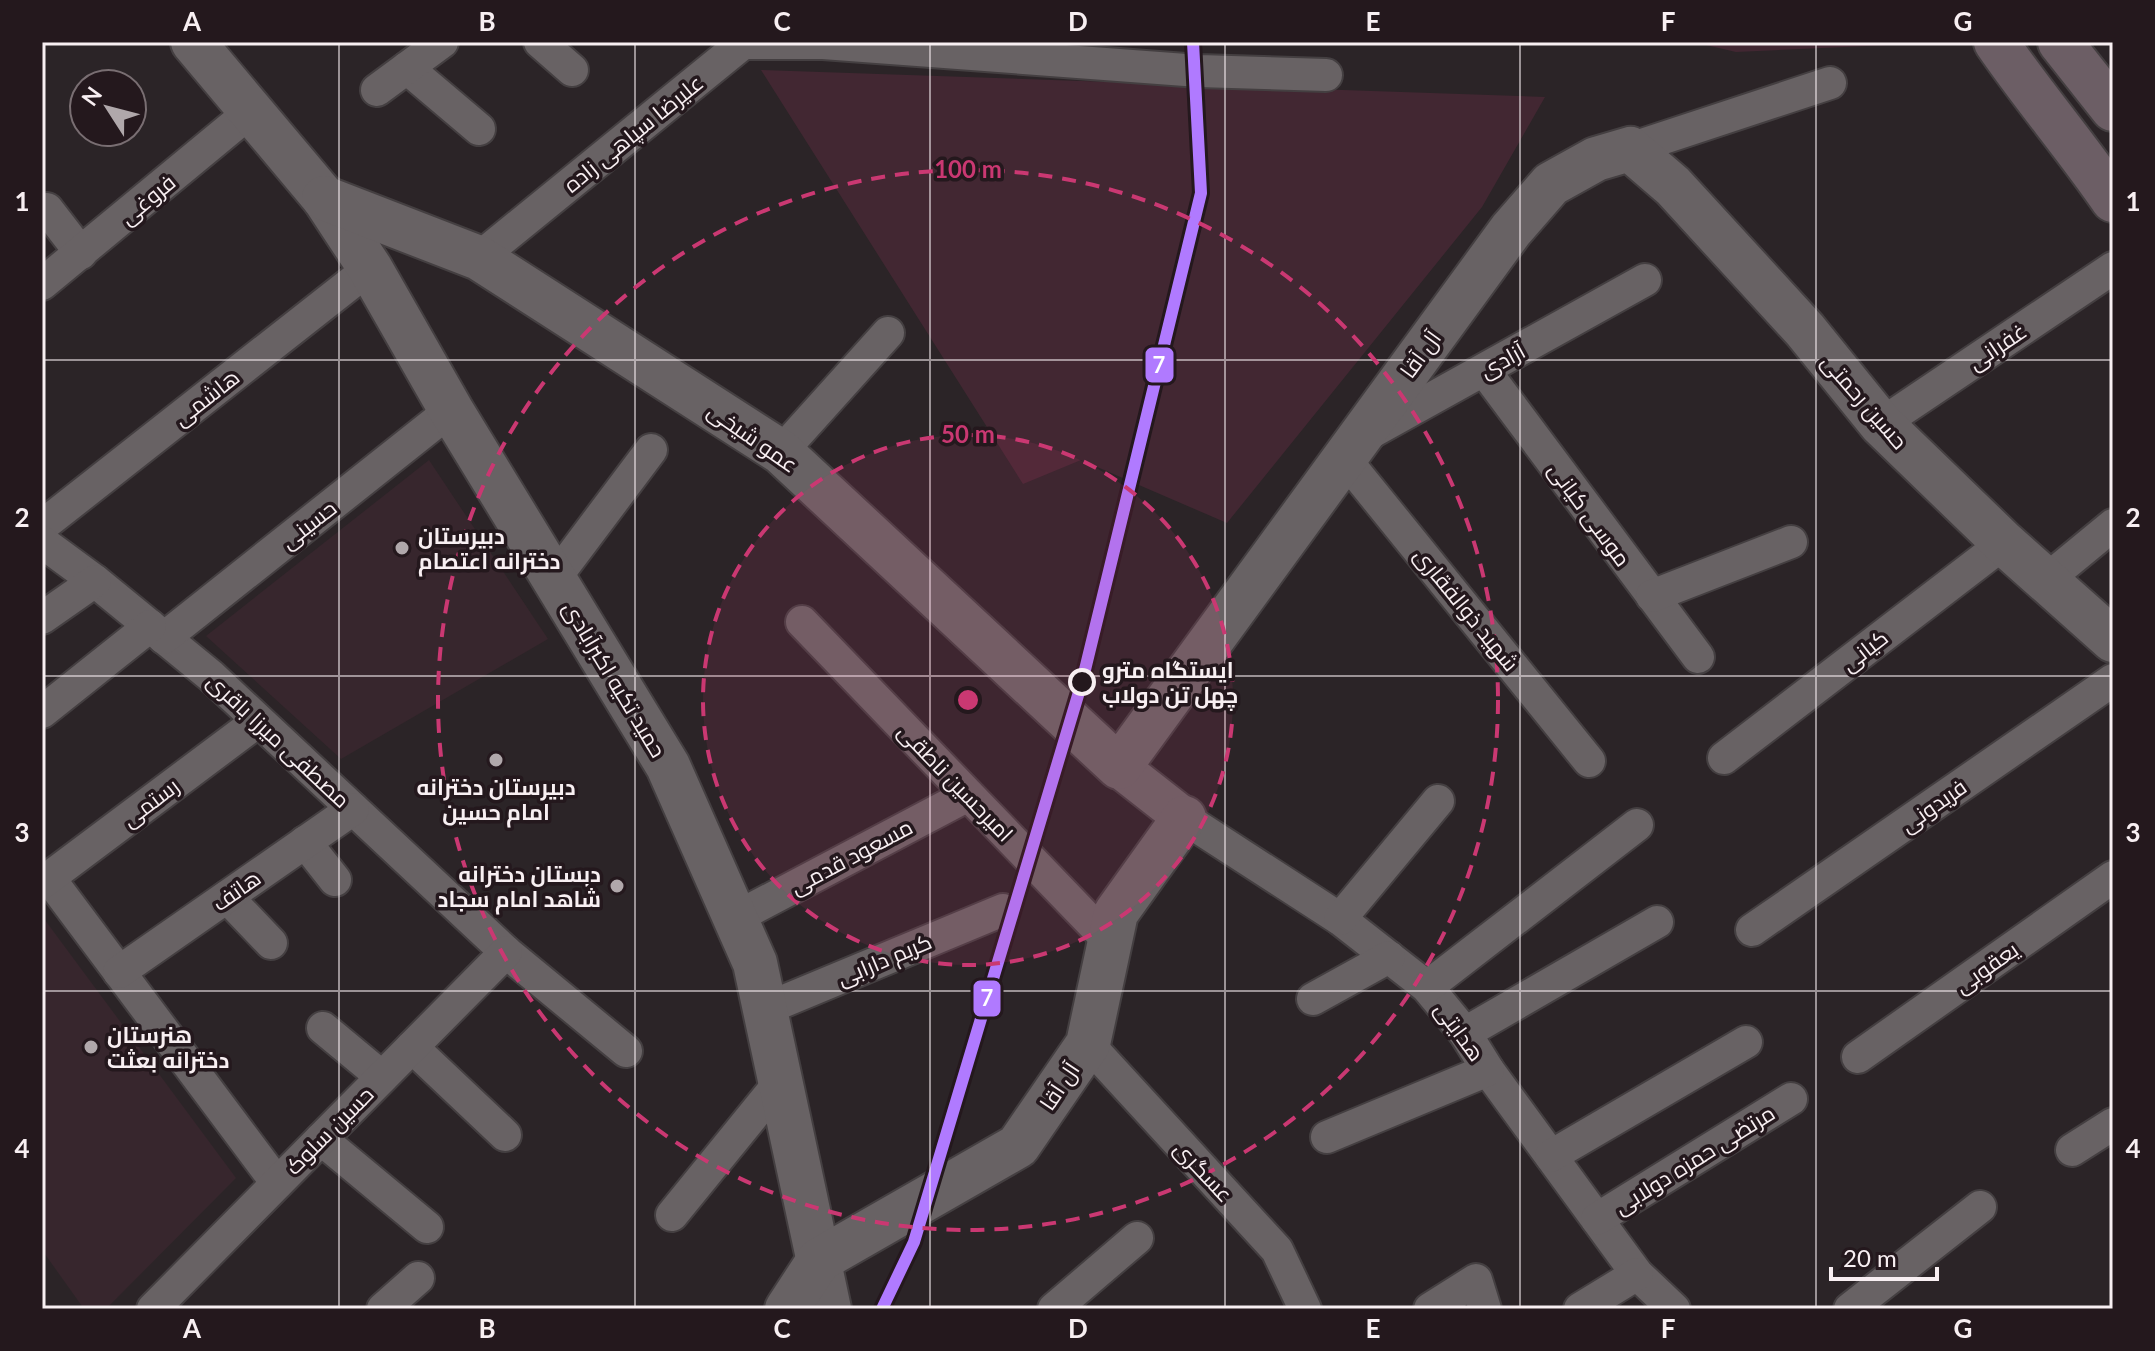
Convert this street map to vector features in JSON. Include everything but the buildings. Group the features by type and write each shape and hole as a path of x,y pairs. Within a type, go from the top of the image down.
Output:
{"highway":[{"path":"1996,42 2113,200"},
{"path":"2060,42 2113,109"}],"main road":[{"name":"حمید تکیه اکبرآبادی","path":"193,42 324,198 370,268 451,410 668,766 755,963 829,1309"},
{"name":"حسین رحمتی","path":"1630,149 1673,186 1805,330 1881,424 2004,543 2113,640"},
{"name":"آل آقا","path":"1119,767 1511,230 1551,184 1596,159 1630,149"},
{"name":"عمو شیخی","path":"324,198 479,258 781,452 1119,767"},
{"name":"آل آقا","path":"819,1260 1018,1146 1088,1044 1116,913 1184,818"},
{"path":"787,1309 819,1260"}],"street":[{"path":"377,90 442,42"},
{"path":"540,42 572,70"},
{"name":"علیرضا سپاهی زاده","path":"479,258 743,43 1105,53 1199,71 1326,75"},
{"path":"407,68 479,129"},
{"name":"آل آقا","path":"1630,149 1830,83"},
{"name":"فروغی","path":"42,284 250,112"},
{"path":"47,209 81,253"},
{"name":"هاشمی","path":"42,526 370,268"},
{"name":"غفرانی","path":"1881,424 2113,268"},
{"name":"آزادی","path":"1351,448 1645,280"},
{"path":"781,452 888,333"},
{"name":"موسی کیانی","path":"1484,370 1698,657"},
{"name":"حسینی","path":"42,712 157,632 451,410"},
{"name":"شهید ذوالفقاری","path":"1351,448 1589,761"},
{"path":"555,578 651,450"},
{"path":"2045,581 2113,525"},
{"name":"مصطفی میرزا باقری","path":"42,542 211,676 506,952 626,1051"},
{"path":"1652,596 1791,542"},
{"name":"کیانی","path":"1724,758 2004,543"},
{"path":"42,618 95,581"},
{"name":"امیرحسین ناطقی","path":"802,622 1110,942"},
{"name":"فریدونی","path":"1752,930 2113,680"},
{"name":"رستمی","path":"45,880 258,721"},
{"path":"1119,767 1184,818"},
{"name":"مسعود قدمی","path":"735,918 968,795"},
{"path":"1340,919 1438,801"},
{"name":"هاتف","path":"119,972 353,809"},
{"name":"هدایتی","path":"1184,818 1340,919 1427,987 1465,1033 1488,1070 1637,1274 1674,1309"},
{"path":"1427,987 1637,825"},
{"path":"305,842 335,880"},
{"name":"یعقوبی","path":"1858,1057 2113,877"},
{"path":"45,880 119,972 277,1183"},
{"path":"227,897 271,943"},
{"name":"کریم دارابی","path":"765,1009 1003,910"},
{"path":"1465,1033 1657,922"},
{"name":"حسین سلوک","path":"153,1309 506,952"},
{"path":"1313,999 1389,957"},
{"path":"323,1028 382,1077"},
{"path":"1551,1156 1746,1042"},
{"name":"عسگری","path":"1088,1044 1277,1250 1305,1309"},
{"path":"412,1047 505,1135"},
{"path":"1327,1137 1488,1070"},
{"path":"672,1215 781,1081"},
{"name":"مرتضی حمزه دولابی","path":"1597,1219 1791,1099"},
{"path":"2072,1150 2113,1124"},
{"path":"321,1139 427,1227"},
{"path":"1850,1309 1980,1207"},
{"path":"1054,1309 1137,1238"},
{"path":"1580,1309 1637,1274"},
{"path":"383,1309 418,1278"},
{"path":"1430,1309 1476,1280 1485,1309"}],"shaded area":[{"path":"1693,42 1955,42 1736,52"},
{"path":"761,70 1545,97 1482,207 1227,523 1081,460 1023,484"},
{"name":"دبیرستان دخترانه اعتصام","path":"429,460 548,639 341,759 206,636"},
{"name":"هنرستان دخترانه بعثت","path":"42,916 236,1178 106,1309 84,1309 42,1250"}],"transit line":[{"name":"7","path":"882,1309 914,1242 1082,682 1201,193 1193,42"}],"place":[{"name":"دبیرستان دخترانه اعتصام","path":"402,548"},
{"name":"ایستگاه مترو چهل تن دولاب","path":"1082,682"},
{"name":"دبیرستان دخترانه امام حسین","path":"496,760"},
{"name":"دبستان دخترانه شاهد امام سجاد","path":"617,886"},
{"name":"هنرستان دخترانه بعثت","path":"91,1047"}]}
